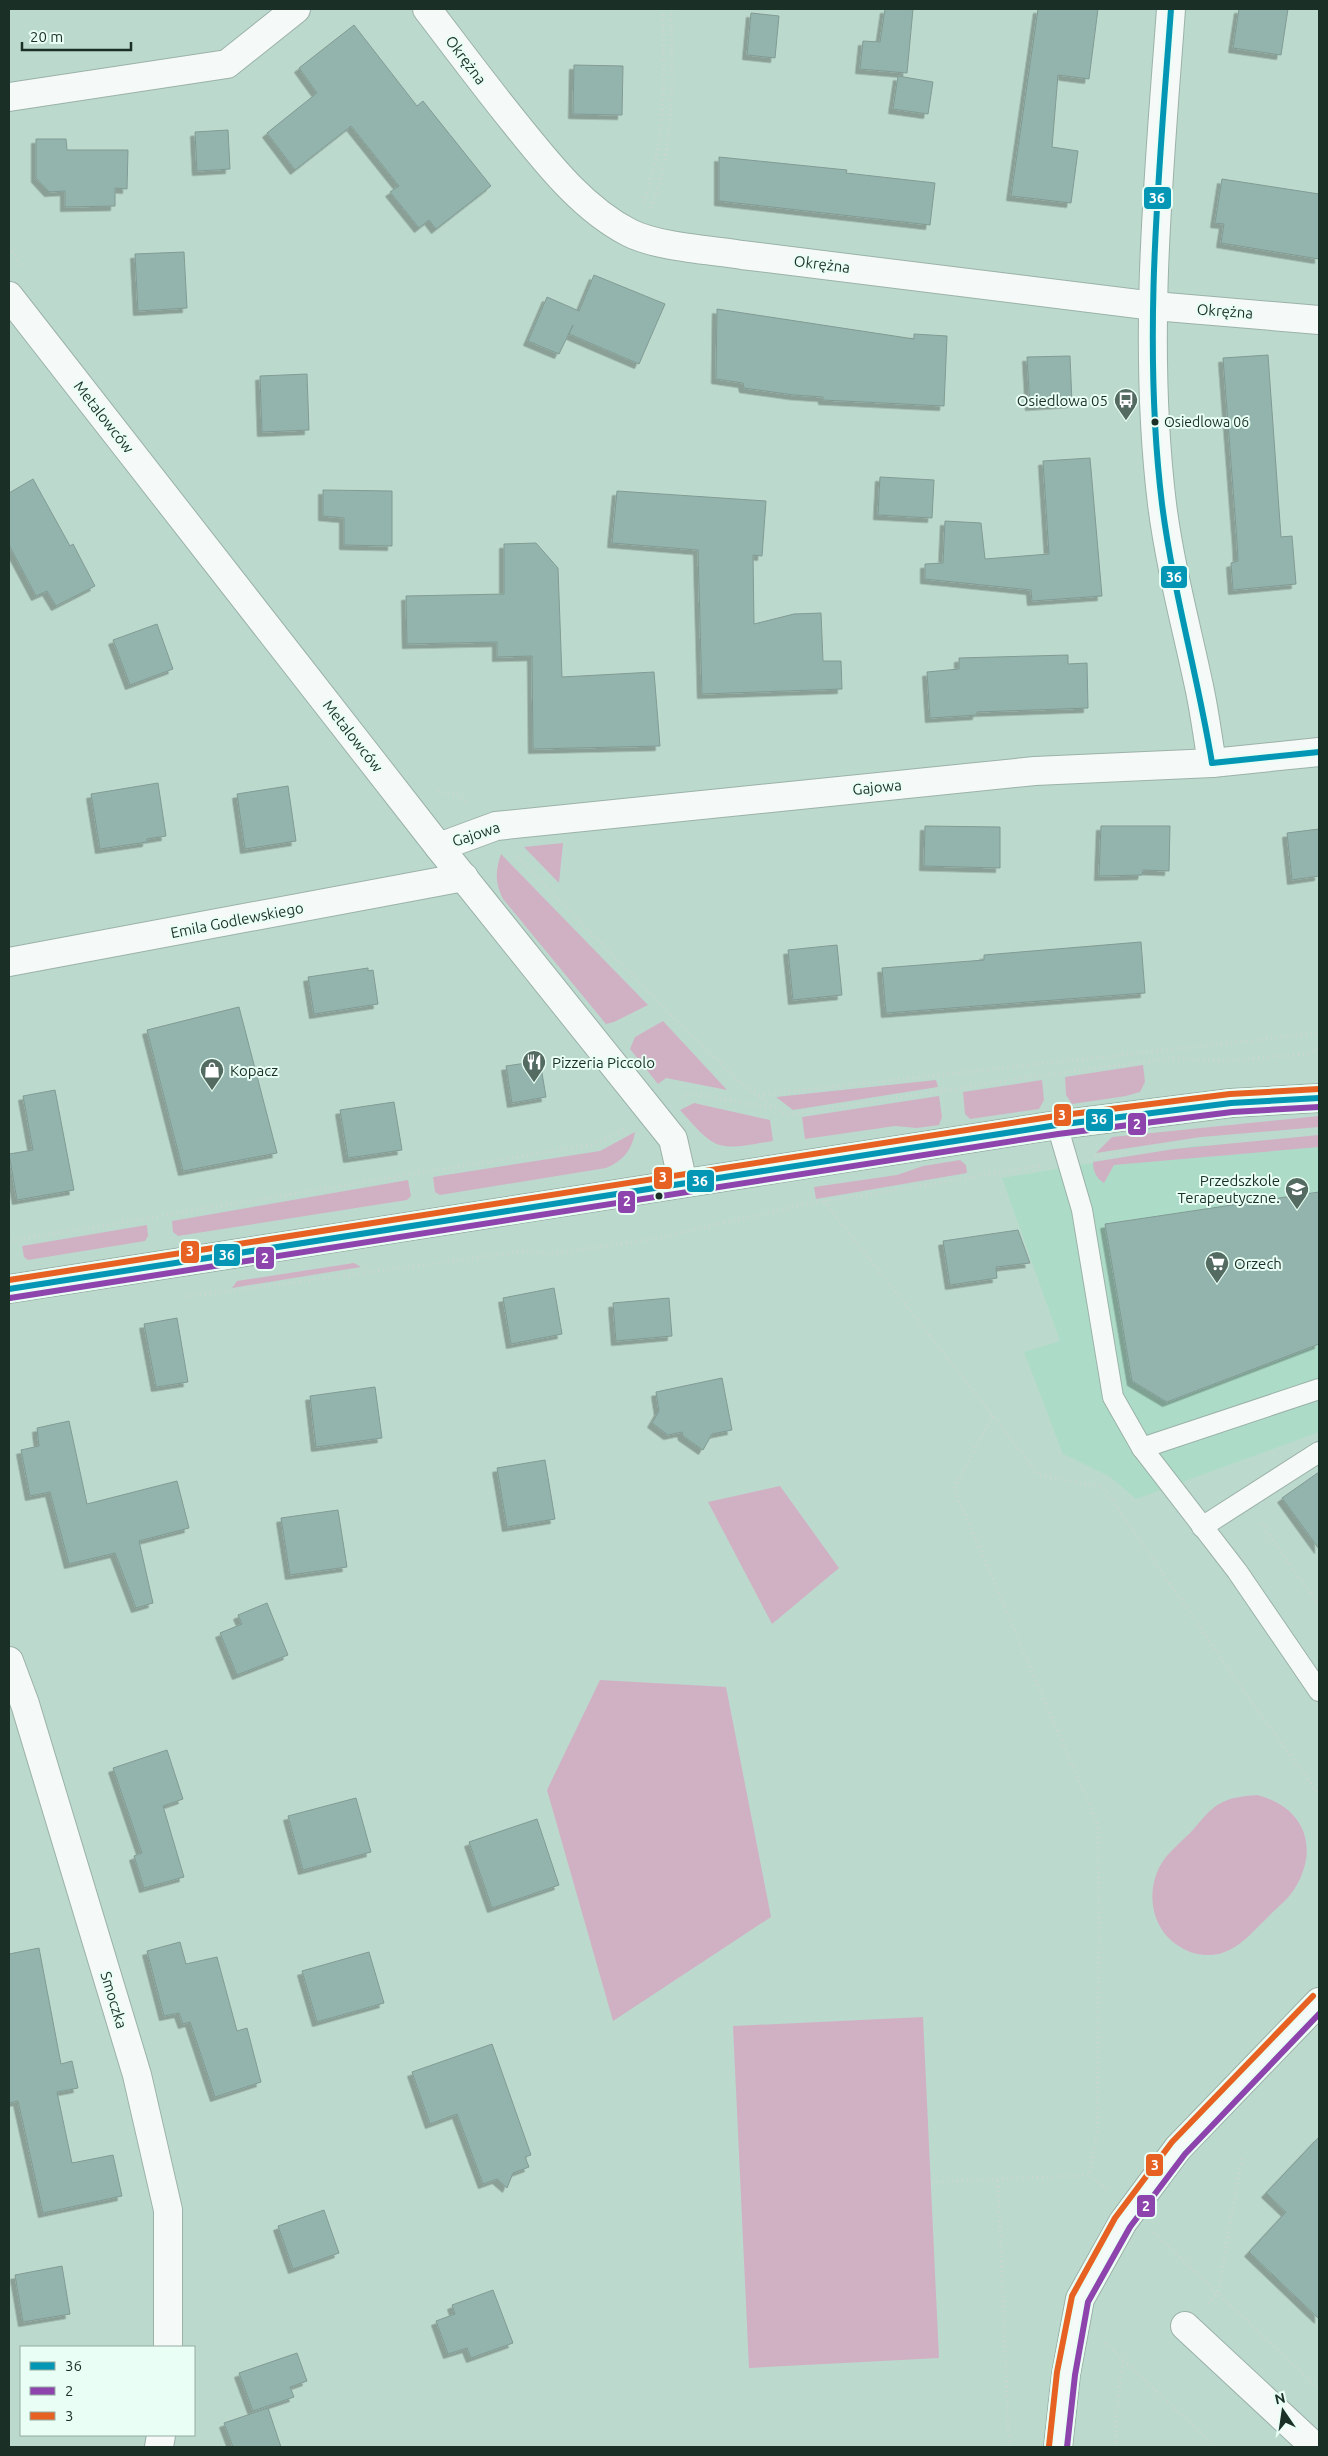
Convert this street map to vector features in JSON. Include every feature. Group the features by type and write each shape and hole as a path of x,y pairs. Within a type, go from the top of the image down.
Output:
{"street":[{"path":"9,97 228,64 296,9"},
{"name":"Okrężna","path":"427,9 548,164 596,210 630,233 685,247 1154,306 1319,320"},
{"path":"1171,9 1159,178 1154,306 1154,419 1162,505 1173,569 1201,694 1212,763"},
{"name":"Metalowców","path":"9,296 439,847 672,1139 683,1182"},
{"name":"Gajowa","path":"439,847 496,826 1035,771 1212,763 1319,752"},
{"name":"Emila Godlewskiego","path":"9,962 464,877"},
{"path":"9,1289 683,1182 1057,1125 1231,1103 1319,1098"},
{"name":"Smoczka","path":"9,1661 28,1713 141,2092 168,2210 168,2346"},
{"path":"1058,2447 1066,2374 1080,2299 1132,2210 1178,2148 1319,2002"},
{"path":"1184,2326 1315,2447"}],"lane":[{"path":"1057,1125 1082,1210 1113,1397 1142,1448 1236,1571 1319,1691"},
{"path":"1142,1448 1319,1389"},
{"path":"1202,1527 1319,1452"}],"path":[{"path":"630,233 653,177 659,152 663,112 663,9"},
{"path":"649,213 668,148 672,107 671,9"},
{"path":"514,854 675,1019 744,1086 786,1115 1029,1077 1175,1058 1222,1061 1308,1054 1319,1049"},
{"path":"758,1095 1319,1033"},
{"path":"9,1241 595,1144 688,1094 777,1108"},
{"path":"176,1298 232,1292 526,1251 549,1254 640,1241 824,1201 1134,1151"},
{"path":"824,1201 1040,1476 1103,1487 1257,1710 1319,1795"},
{"path":"992,1416 954,1489 1098,1826 1097,2133 1089,2175"},
{"path":"1245,1500 1319,1606"},
{"path":"1184,2326 1218,2293 1242,2155"},
{"path":"932,2182 998,2181 1089,2175 1132,2210 1319,2389"},
{"path":"998,2181 1009,2447"},
{"path":"1077,2316 1216,2447"},
{"path":"1116,2447 1116,2416 1123,2360"}],"shaded area":[{"path":"563,843 559,883 524,847"},
{"path":"501,854 648,1005 606,1024 503,899 498,888 497,877"},
{"path":"663,1021 727,1090 666,1078 658,1084 630,1049 635,1037"},
{"path":"1143,1065 1145,1082 1140,1092 1126,1096 1072,1104 1066,1095 1065,1077"},
{"path":"936,1080 938,1087 793,1110 776,1097"},
{"path":"1042,1080 1044,1100 1039,1109 970,1119 965,1114 963,1092"},
{"path":"939,1096 942,1117 939,1125 917,1128 895,1126 805,1139 802,1117"},
{"path":"694,1103 770,1120 773,1141 729,1146 711,1141 680,1110"},
{"path":"1319,1116 1319,1127 1201,1137 1096,1153 1112,1137"},
{"path":"635,1132 632,1144 626,1154 606,1168 440,1195 435,1192 433,1177 600,1151"},
{"path":"1319,1135 1319,1147 1114,1165 1104,1183 1097,1177 1093,1165 1093,1162 1174,1149"},
{"path":"1319,1139 1319,1432 1136,1499 1109,1476 1063,1454 1024,1352 1060,1341 1002,1178 1195,1146"},
{"path":"960,1160 966,1165 967,1173 816,1199 814,1187 897,1175 923,1166"},
{"path":"408,1180 411,1196 407,1200 178,1236 173,1232 172,1221"},
{"path":"147,1225 148,1236 145,1241 28,1260 24,1257 22,1246"},
{"path":"354,1263 361,1267 232,1288 237,1281"},
{"path":"780,1486 839,1568 772,1624 708,1502"},
{"path":"600,1680 726,1687 771,1917 613,2021 547,1790"},
{"path":"1257,1795 1273,1801 1286,1809 1296,1819 1303,1831 1306,1844 1306,1858 1302,1873 1289,1896 1251,1934 1235,1947 1212,1955 1196,1954 1186,1950 1172,1941 1164,1932 1154,1911 1152,1900 1153,1888 1160,1866 1170,1852 1217,1805 1234,1798"},
{"path":"923,2017 939,2358 749,2368 733,2026"}],"building":[{"path":"885,9 913,9 907,73 860,69 863,41 880,42"},
{"path":"1038,9 1098,9 1089,79 1058,75 1052,147 1078,151 1071,203 1011,196"},
{"path":"1239,9 1288,9 1281,55 1233,48"},
{"path":"751,13 779,16 775,58 747,55"},
{"path":"354,25 417,106 423,101 491,186 436,229 429,220 419,228 390,192 399,186 351,126 295,170 267,133 317,93 299,68"},
{"path":"574,65 623,66 622,115 573,114"},
{"path":"898,76 933,82 928,114 893,109"},
{"path":"228,130 230,169 197,171 195,132"},
{"path":"36,139 66,139 67,150 128,150 127,189 115,188 115,206 65,207 65,191 49,192 36,178"},
{"path":"719,157 847,170 846,173 935,183 930,225 719,201"},
{"path":"1222,179 1319,194 1319,259 1221,243 1224,224 1215,223"},
{"path":"184,252 187,308 138,311 135,254"},
{"path":"594,275 665,304 639,364 569,334 573,325 559,354 528,341 547,297 579,311"},
{"path":"717,309 914,339 914,334 947,336 944,406 823,400 823,397 744,388 743,383 716,379"},
{"path":"1268,355 1281,537 1292,536 1296,584 1233,590 1231,563 1238,561 1223,358"},
{"path":"1070,356 1072,403 1030,406 1027,357"},
{"path":"307,374 309,430 262,432 260,376"},
{"path":"1090,458 1102,596 1032,601 1031,590 925,579 925,564 943,563 945,521 981,523 985,559 1049,554 1043,461"},
{"path":"880,477 934,480 932,518 878,515"},
{"path":"33,479 70,546 73,544 95,586 56,606 47,591 36,596 9,545 9,493"},
{"path":"323,490 392,491 392,546 344,545 344,518 323,516"},
{"path":"617,491 766,501 762,556 753,555 754,624 794,614 821,613 823,661 841,661 842,689 702,694 698,550 612,543"},
{"path":"536,543 558,568 562,677 654,672 660,746 533,749 532,656 497,657 497,642 407,644 406,596 504,594 504,544"},
{"path":"157,624 173,669 130,685 113,640"},
{"path":"1068,655 1068,664 1087,663 1088,708 977,712 977,715 930,718 927,672 959,669 959,658"},
{"path":"158,783 166,836 147,839 147,842 100,849 91,794"},
{"path":"288,786 296,841 245,849 237,794"},
{"path":"925,826 1000,827 1000,868 924,866"},
{"path":"1101,826 1170,826 1169,871 1143,870 1142,875 1099,876"},
{"path":"1319,829 1319,876 1292,880 1287,833"},
{"path":"1141,942 1145,993 886,1013 882,968 984,960 984,955"},
{"path":"837,945 842,995 793,1000 788,950"},
{"path":"368,968 368,971 373,970 378,1004 314,1014 308,977"},
{"name":"Kopacz","path":"239,1007 277,1153 183,1171 147,1030"},
{"name":"Pizzeria Piccolo","path":"540,1061 546,1097 512,1103 506,1066"},
{"path":"55,1090 74,1190 17,1200 9,1154 33,1150 23,1096"},
{"path":"394,1102 402,1150 348,1158 340,1110"},
{"name":"Orzech","path":"1319,1192 1319,1344 1167,1402 1132,1381 1105,1224"},
{"path":"1018,1230 1030,1263 996,1267 997,1278 950,1285 943,1241"},
{"path":"554,1288 562,1334 511,1344 503,1298"},
{"path":"669,1298 672,1336 616,1341 613,1303"},
{"path":"177,1318 188,1382 156,1387 144,1324"},
{"path":"722,1378 732,1430 712,1434 703,1450 683,1436 682,1432 668,1435 652,1423 659,1411 656,1392"},
{"path":"375,1387 382,1438 316,1447 310,1396"},
{"path":"69,1421 87,1504 177,1481 189,1528 139,1541 153,1603 136,1608 115,1553 69,1564 50,1492 30,1496 21,1450 39,1446 37,1428"},
{"path":"545,1460 555,1519 507,1527 497,1468"},
{"path":"1319,1472 1319,1549 1282,1498"},
{"path":"338,1510 347,1567 290,1575 281,1518"},
{"path":"267,1603 288,1655 237,1675 220,1633 242,1624 238,1615"},
{"path":"167,1750 183,1799 163,1806 184,1877 144,1888 134,1856 142,1853 113,1768"},
{"path":"356,1798 371,1852 303,1870 288,1816"},
{"path":"537,1819 559,1885 492,1908 469,1842"},
{"path":"180,1942 186,1964 217,1957 237,2031 247,2028 261,2082 215,2097 190,2022 183,2024 179,2013 164,2016 147,1951"},
{"path":"39,1948 61,2064 72,2061 78,2088 57,2092 72,2163 113,2155 122,2196 43,2213 18,2101 9,2103 9,1954"},
{"path":"369,1952 384,2003 317,2022 302,1971"},
{"path":"492,2044 531,2155 525,2157 529,2167 513,2173 507,2188 497,2179 483,2184 457,2114 430,2124 412,2072"},
{"path":"1319,2137 1319,2319 1249,2252 1286,2212 1266,2193"},
{"path":"324,2210 339,2253 293,2269 278,2226"},
{"path":"62,2266 70,2314 23,2322 15,2275"},
{"path":"493,2290 513,2343 471,2358 467,2348 448,2354 436,2321 455,2314 452,2305"},
{"path":"297,2353 307,2381 290,2387 294,2397 253,2411 239,2373"},
{"path":"268,2408 281,2447 233,2447 224,2423"}],"transit line":[{"name":"36","path":"1171,9 1155,256 1153,381 1156,442 1167,537 1212,763"},
{"name":"36","path":"1212,763 1319,752"},
{"name":"3","path":"9,1280 1056,1116 1230,1094 1319,1089"},
{"name":"36","path":"9,1289 1057,1125 1231,1103 1319,1098"},
{"name":"2","path":"10,1298 1058,1134 1232,1112 1319,1107"},
{"name":"3","path":"1049,2446 1057,2372 1072,2296 1115,2218 1172,2142 1313,1996"},
{"name":"2","path":"1067,2447 1075,2375 1088,2302 1130,2227 1185,2154 1319,2014"}],"place":[{"name":"Osiedlowa 05","path":"1126,421"},
{"name":"Osiedlowa 06","path":"1155,422"},
{"name":"Pizzeria Piccolo","path":"534,1083"},
{"name":"Kopacz","path":"212,1091"},
{"name":"Przedszkole Terapeutyczne.","path":"1297,1210"},
{"name":"Orzech","path":"1217,1284"}]}
